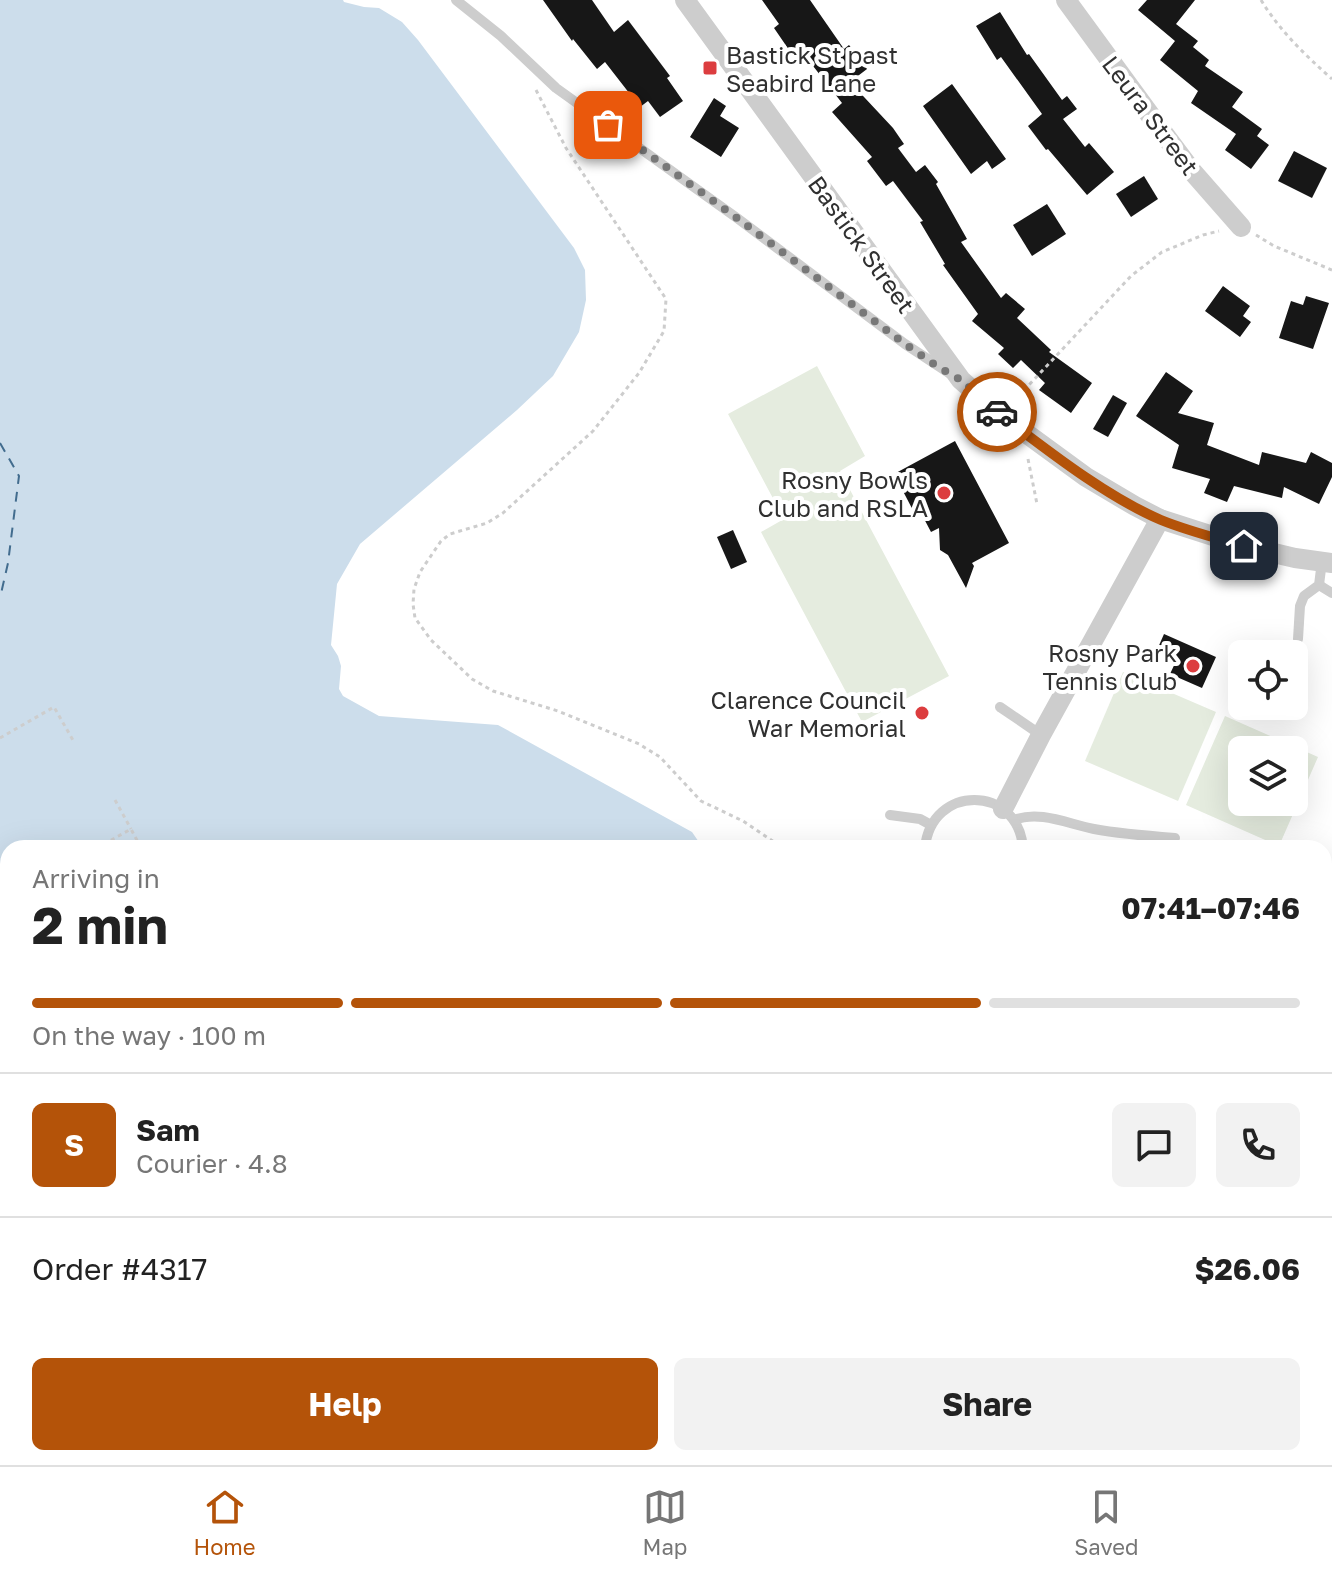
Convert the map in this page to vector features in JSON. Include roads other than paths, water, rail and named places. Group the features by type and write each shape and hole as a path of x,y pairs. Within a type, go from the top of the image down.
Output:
{"street":[{"name":"Bastick Street","path":"685,0 961,380 1001,415 1086,477 1160,519 1244,546 1327,562"},
{"name":"Leura Street","path":"1066,0 1183,160 1241,227"},
{"path":"1008,814 1041,735 1160,519"}],"lane":[{"path":"456,0 501,36 556,88 905,344 961,380"},
{"path":"1298,639 1300,606 1304,596 1319,585 1327,562"},
{"path":"1319,585 1332,593"},
{"path":"1000,707 1041,735"},
{"path":"926,840 931,825 947,808 961,801 984,801 1008,814 1023,817 1034,816 1094,829 1175,838"},
{"path":"1008,814 1021,833 1022,840"},
{"path":"890,815 914,818 931,825"}],"water":[{"path":"0,0 343,0 379,8 402,22 418,40 574,248 585,270 586,300 579,332 553,376 360,544 337,584 331,645 341,666 339,689 343,696 379,716 498,725 692,832 698,840 0,840"}],"place":[{"name":"Bastick St past Seabird Lane","path":"710,68"},
{"name":"Rosny Bowls Club and RSLA","path":"944,493"},
{"name":"Rosny Park Tennis Club","path":"1193,666"},
{"name":"Clarence Council War Memorial","path":"922,713"}]}
